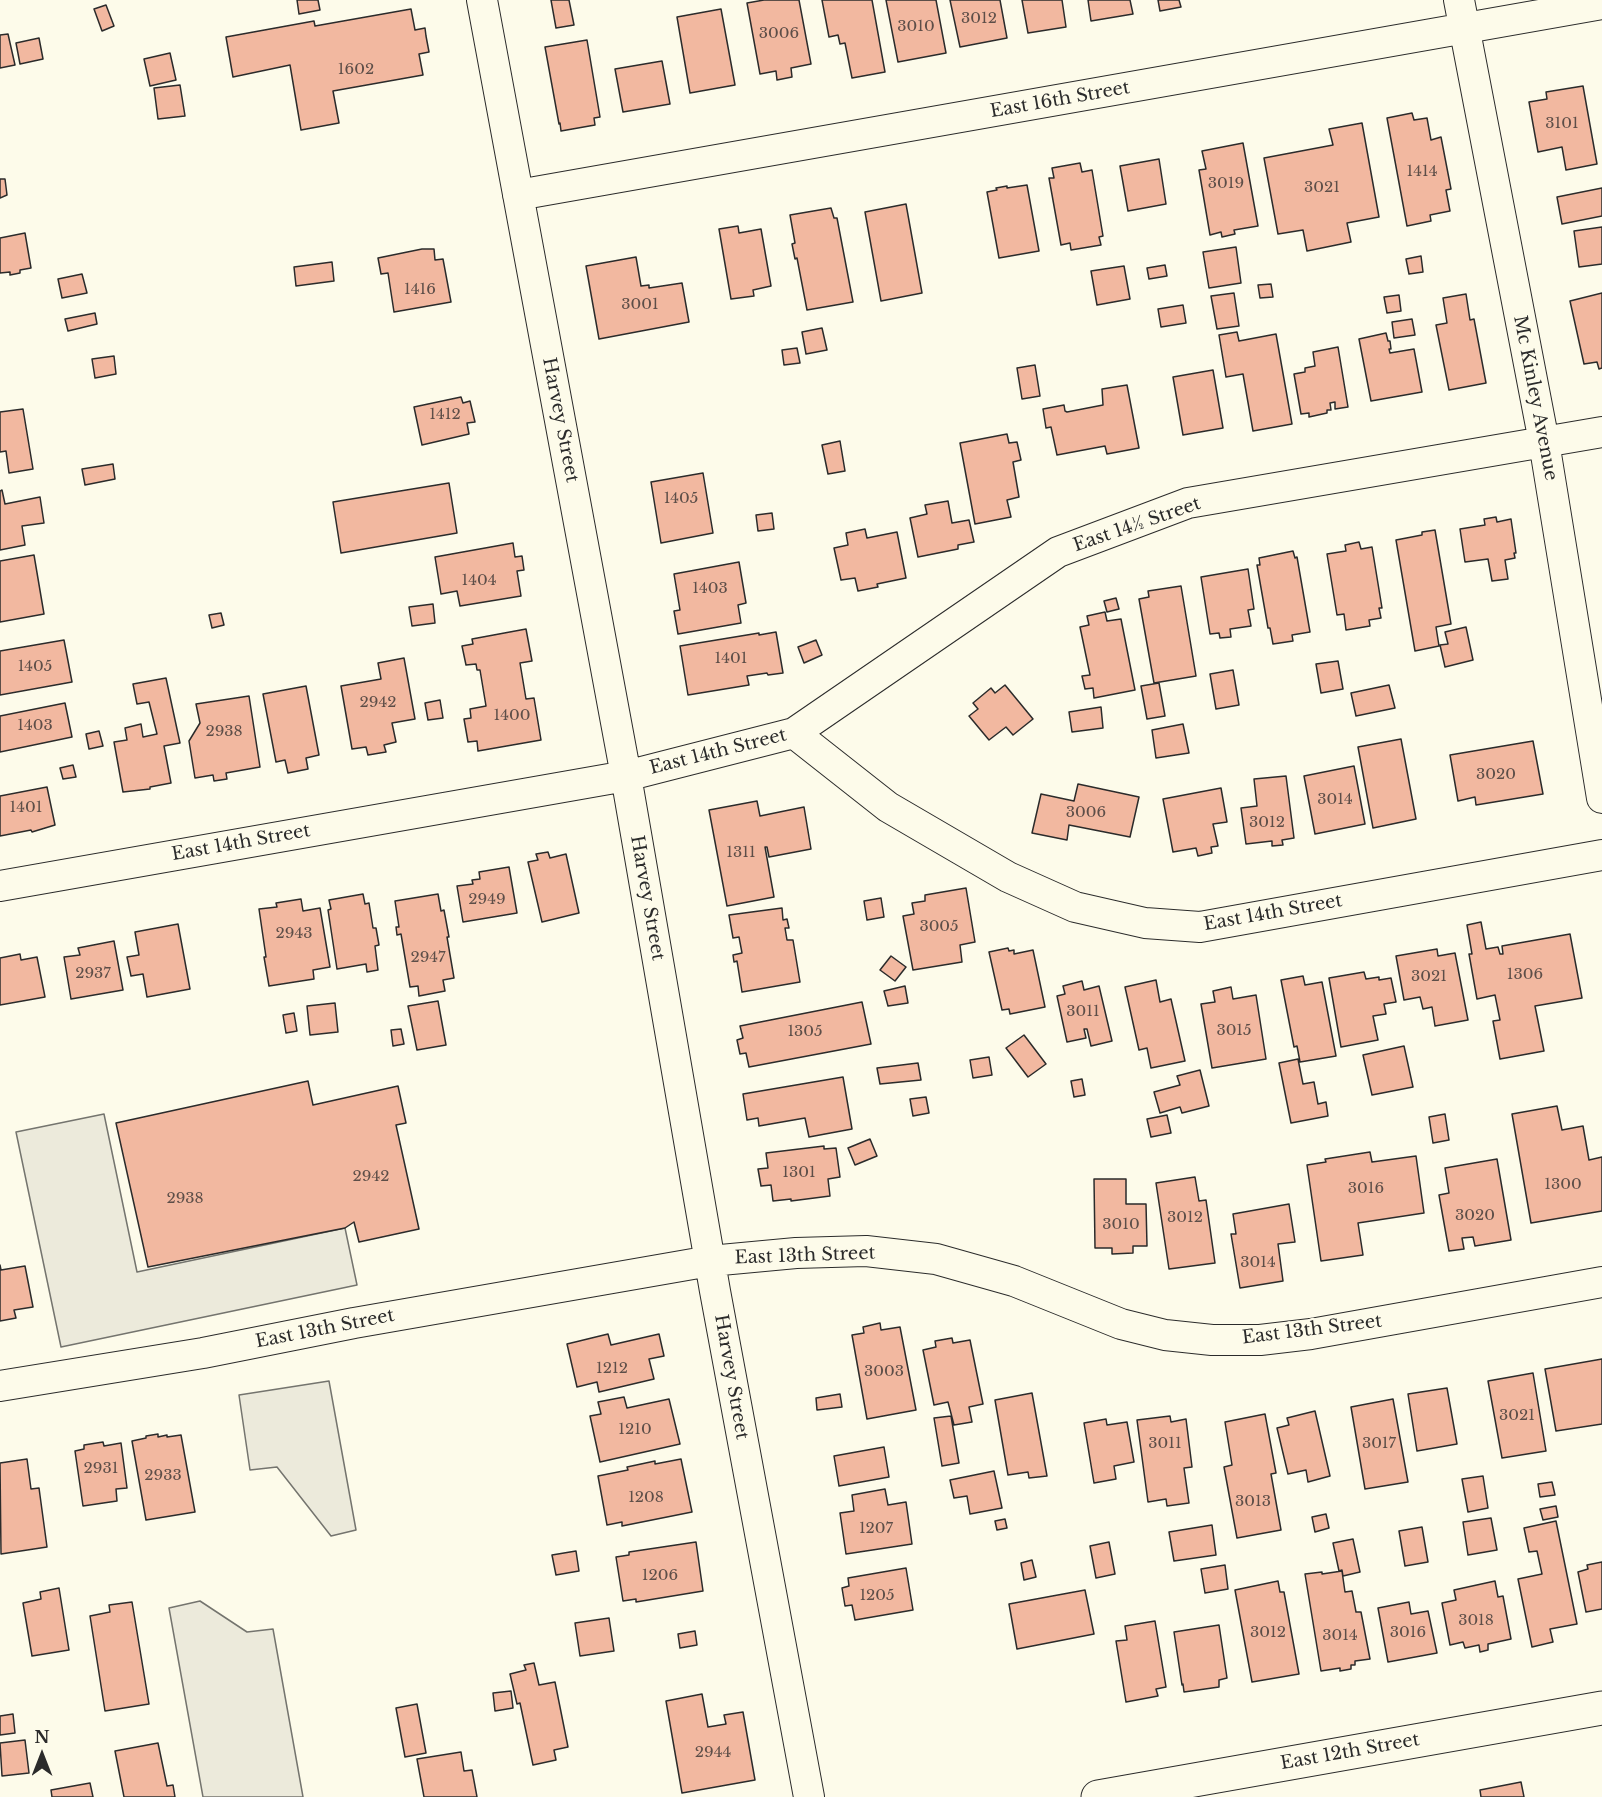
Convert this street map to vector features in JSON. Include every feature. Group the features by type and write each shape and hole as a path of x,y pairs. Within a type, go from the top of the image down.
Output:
{"street":[{"name":"Harvey Street","path":"482,0 626,776 710,1261 809,1797"},
{"name":"Mc Kinley Avenue","path":"1459,0 1544,442 1602,798"},
{"name":"East 16th Street","path":"518,195 1602,4"},
{"name":"East 14½ Street","path":"794,733 1059,552 1188,504 1602,432"},
{"name":"East 14th Street","path":"0,885 626,776 794,733 888,807 1008,877 1075,907 1145,923 1200,927 1602,855"},
{"name":"East 13th Street","path":"0,1386 203,1353 354,1323 710,1261 796,1253 866,1251 936,1259 1014,1281 1121,1324 1165,1335 1212,1340 1260,1340 1311,1334 1602,1282"},
{"name":"East 12th Street","path":"1098,1797 1149,1792 1602,1708"}],"shaded area":[{"path":"104,1114 137,1272 345,1228 357,1285 61,1347 16,1132"},
{"path":"329,1381 356,1530 331,1536 277,1467 250,1470 239,1395"},
{"path":"200,1601 247,1632 273,1629 303,1797 203,1797 169,1608"}],"building":[{"path":"297,0 318,0 320,10 299,14"},
{"path":"551,0 569,0 574,25 556,28"},
{"path":"764,0 799,0 811,64 791,68 792,77 777,80 776,71 760,74 747,3"},
{"path":"822,0 872,0 885,72 852,78 845,43 840,44 838,35 829,37"},
{"path":"886,0 936,0 946,53 898,62"},
{"path":"950,0 1000,0 1007,38 960,47"},
{"path":"1022,0 1062,0 1066,27 1028,33"},
{"path":"1088,0 1130,0 1133,14 1091,21"},
{"path":"1158,0 1179,0 1181,7 1160,11"},
{"path":"106,5 114,26 102,31 94,9"},
{"path":"411,9 415,30 425,28 429,52 419,54 423,75 333,91 339,123 301,130 290,65 233,77 226,37 314,21 315,26"},
{"path":"721,9 735,85 690,93 677,17"},
{"path":"8,34 15,65 0,68 0,35"},
{"path":"39,38 43,59 20,64 16,43"},
{"path":"587,40 600,117 594,118 595,125 561,131 545,47"},
{"path":"170,53 176,80 150,86 144,59"},
{"path":"662,61 670,104 623,112 615,69"},
{"path":"180,85 185,116 158,119 154,88"},
{"path":"1583,86 1597,164 1566,170 1562,147 1538,152 1529,102 1547,99 1546,92"},
{"path":"1412,113 1414,120 1427,118 1431,140 1441,137 1451,189 1446,190 1450,211 1430,215 1431,221 1407,226 1387,118"},
{"path":"1362,123 1379,217 1347,223 1351,242 1307,251 1303,230 1278,234 1264,158 1333,145 1329,129"},
{"path":"1243,143 1258,226 1234,230 1235,234 1222,237 1221,232 1210,235 1199,170 1206,169 1202,151"},
{"path":"1159,159 1166,204 1128,211 1120,166"},
{"path":"1080,163 1082,172 1092,170 1103,236 1099,237 1101,245 1071,250 1070,243 1061,245 1049,178 1054,178 1052,168"},
{"path":"0,179 5,179 7,195 0,198"},
{"path":"1027,185 1039,251 999,258 987,192 1007,186 1007,188"},
{"path":"1602,188 1602,216 1562,224 1557,197"},
{"path":"906,204 922,293 881,301 865,212"},
{"path":"831,208 834,218 837,218 853,302 807,310 792,244 795,243 790,215"},
{"path":"738,226 739,233 761,229 771,286 753,290 754,296 731,299 719,229"},
{"path":"1602,227 1602,264 1579,267 1574,231"},
{"path":"25,233 31,268 10,275 10,272 0,273 0,238"},
{"path":"1236,247 1241,283 1209,288 1203,252"},
{"path":"422,249 434,249 435,260 443,259 451,302 394,312 388,273 381,274 378,258"},
{"path":"1421,256 1423,272 1409,274 1406,259"},
{"path":"636,257 641,286 649,285 649,288 682,283 689,322 599,339 586,266"},
{"path":"332,262 334,281 296,286 294,267"},
{"path":"1165,265 1167,276 1149,279 1147,268"},
{"path":"1124,266 1130,299 1097,305 1091,271"},
{"path":"82,274 87,293 62,298 58,279"},
{"path":"1271,284 1273,297 1260,298 1258,285"},
{"path":"1234,293 1239,326 1217,329 1211,296"},
{"path":"1602,293 1602,368 1599,369 1597,362 1584,364 1570,301"},
{"path":"1466,294 1470,320 1474,319 1486,383 1449,390 1436,325 1447,323 1443,298"},
{"path":"1399,295 1401,311 1387,313 1384,297"},
{"path":"1183,305 1186,323 1161,327 1158,309"},
{"path":"95,313 97,324 68,331 65,319"},
{"path":"1412,319 1415,335 1394,338 1392,322"},
{"path":"822,328 827,350 806,354 802,332"},
{"path":"1237,332 1239,341 1276,334 1292,424 1253,431 1243,374 1226,377 1219,335"},
{"path":"1386,333 1390,341 1390,353 1414,349 1422,392 1371,401 1359,339"},
{"path":"1338,347 1348,407 1335,409 1335,402 1330,403 1331,410 1327,410 1327,413 1309,417 1309,413 1301,414 1294,374 1305,372 1305,368 1315,366 1313,352"},
{"path":"797,348 800,363 784,365 782,350"},
{"path":"114,356 116,374 95,378 92,359"},
{"path":"1035,365 1040,396 1022,399 1017,368"},
{"path":"1213,370 1223,428 1183,435 1173,377"},
{"path":"1127,385 1139,448 1107,454 1105,446 1057,455 1051,427 1046,428 1043,409 1064,405 1067,412 1103,405 1102,389"},
{"path":"461,397 463,403 470,401 475,422 467,423 469,434 422,445 414,407"},
{"path":"23,409 33,469 9,473 6,451 0,452 0,412"},
{"path":"1007,434 1009,443 1017,442 1021,460 1013,462 1019,497 1007,500 1011,517 975,524 960,443"},
{"path":"840,441 845,471 828,474 822,445"},
{"path":"113,464 115,479 85,485 82,469"},
{"path":"703,473 713,533 661,543 651,482"},
{"path":"449,483 457,533 341,553 333,502"},
{"path":"2,490 5,504 40,497 44,523 22,526 25,545 0,550 0,491"},
{"path":"948,501 952,523 969,520 974,542 958,545 958,549 918,557 910,518 927,514 925,505"},
{"path":"772,513 774,529 758,531 756,515"},
{"path":"1496,517 1497,522 1511,519 1516,553 1514,553 1515,558 1505,560 1508,579 1492,581 1488,559 1465,562 1460,529 1485,525 1484,519"},
{"path":"865,529 867,538 897,532 906,578 858,591 855,578 841,580 834,548 848,545 846,533"},
{"path":"1435,530 1451,624 1436,627 1439,646 1415,651 1396,540"},
{"path":"1359,542 1361,549 1372,547 1382,608 1379,608 1381,618 1369,620 1370,626 1346,630 1344,614 1337,615 1327,554 1346,551 1345,545"},
{"path":"513,543 515,557 522,556 524,570 517,571 521,596 460,606 457,591 441,594 435,557"},
{"path":"1293,551 1295,558 1297,557 1310,632 1292,635 1293,641 1273,644 1257,565 1260,565 1259,558"},
{"path":"34,555 44,614 0,622 0,561"},
{"path":"739,562 746,603 738,605 741,623 678,634 674,611 680,610 674,574"},
{"path":"1248,569 1254,609 1248,610 1251,626 1230,629 1231,637 1220,638 1219,633 1210,634 1201,577"},
{"path":"1181,586 1196,676 1154,683 1139,599 1149,597 1148,591"},
{"path":"1116,598 1119,609 1107,612 1104,601"},
{"path":"433,604 435,623 412,626 409,607"},
{"path":"1105,612 1107,621 1121,619 1135,690 1094,698 1093,688 1085,689 1082,676 1090,675 1080,627 1089,625 1087,616"},
{"path":"221,613 224,625 212,628 209,615"},
{"path":"1466,627 1473,660 1445,667 1440,645 1448,644 1445,632"},
{"path":"526,629 532,661 520,663 526,699 534,698 541,740 478,751 477,741 468,742 464,719 471,718 470,709 486,706 480,670 477,670 476,664 466,665 462,646 473,644 472,639"},
{"path":"776,632 783,673 747,676 749,685 688,695 680,646"},
{"path":"64,640 72,682 0,695 0,651"},
{"path":"816,640 822,655 804,663 798,647"},
{"path":"404,658 415,719 392,723 396,742 384,745 386,752 368,755 366,747 352,749 341,686 381,679 378,663"},
{"path":"1338,661 1343,689 1321,693 1316,664"},
{"path":"1233,670 1239,705 1216,709 1210,674"},
{"path":"166,678 180,743 164,746 171,783 150,787 150,789 123,792 114,742 127,740 125,728 141,724 143,737 157,734 149,702 137,704 133,684"},
{"path":"1159,683 1165,716 1147,719 1141,686"},
{"path":"1005,685 1033,719 1013,735 1006,727 989,740 969,716 978,709 973,703 991,688 995,693"},
{"path":"1389,685 1395,708 1356,716 1351,693"},
{"path":"306,686 319,755 306,758 308,769 288,773 285,760 276,762 263,694"},
{"path":"249,696 260,767 226,773 227,779 214,781 213,775 195,778 189,741 200,723 196,704"},
{"path":"440,700 443,718 428,720 425,703"},
{"path":"65,703 72,737 0,752 0,716"},
{"path":"1101,707 1103,728 1072,732 1069,712"},
{"path":"1183,724 1189,753 1156,758 1152,730"},
{"path":"99,731 103,746 89,749 86,734"},
{"path":"1401,739 1416,819 1373,828 1358,747"},
{"path":"1533,741 1543,794 1476,805 1475,797 1458,801 1450,755"},
{"path":"73,765 76,777 63,779 60,768"},
{"path":"1354,766 1365,824 1315,834 1304,776"},
{"path":"1286,776 1294,838 1282,840 1283,845 1272,846 1272,841 1246,844 1241,808 1257,806 1254,779"},
{"path":"1078,784 1139,797 1130,837 1069,825 1067,840 1032,833 1041,794 1074,801"},
{"path":"47,787 55,825 32,832 31,830 0,836 0,796"},
{"path":"1221,788 1227,822 1213,824 1218,846 1211,847 1212,853 1198,856 1196,848 1173,852 1163,799"},
{"path":"757,801 760,816 804,807 811,849 769,857 767,847 765,847 774,897 727,906 709,810"},
{"path":"548,852 550,858 566,854 579,913 542,922 528,862 538,860 536,854"},
{"path":"509,867 517,913 463,922 457,886 473,884 472,880 480,879 479,872"},
{"path":"966,888 975,942 960,945 962,962 913,970 903,916 914,914 912,903 925,901 925,895"},
{"path":"363,894 365,904 369,903 373,928 376,928 379,945 375,946 378,970 367,972 366,964 337,969 328,910 331,909 329,900"},
{"path":"438,894 441,911 444,910 454,978 443,980 445,991 419,996 418,986 410,987 401,934 397,935 396,927 399,927 395,901"},
{"path":"881,898 884,917 867,920 864,901"},
{"path":"301,899 303,911 320,908 330,967 313,970 314,979 269,986 259,909 277,907 276,903"},
{"path":"782,908 783,920 787,919 789,928 785,928 787,940 793,940 800,982 742,992 737,961 734,962 733,955 742,953 739,937 733,938 729,915"},
{"path":"1481,922 1486,949 1498,947 1500,954 1503,954 1502,946 1570,934 1582,998 1535,1006 1544,1051 1500,1059 1493,1021 1500,1020 1495,995 1477,999 1469,954 1472,954 1467,925"},
{"path":"178,924 190,989 147,997 143,974 131,976 127,957 139,955 135,932"},
{"path":"114,941 123,990 71,999 64,957 80,955 78,948"},
{"path":"1008,948 1009,951 1014,950 1014,954 1033,950 1045,1007 1010,1014 1009,1009 1002,1010 989,952"},
{"path":"1437,949 1438,956 1455,953 1468,1020 1435,1026 1432,1007 1423,1009 1420,997 1404,1000 1396,956"},
{"path":"20,954 21,960 37,957 45,997 0,1005 0,958"},
{"path":"891,956 906,967 895,981 880,970"},
{"path":"1364,972 1366,979 1391,978 1396,1002 1384,1004 1386,1014 1373,1016 1378,1040 1341,1047 1329,978"},
{"path":"1303,976 1305,985 1322,982 1336,1056 1300,1062 1297,1046 1294,1047 1281,980"},
{"path":"1156,980 1160,1002 1171,999 1185,1061 1151,1068 1147,1048 1139,1050 1125,987"},
{"path":"1082,981 1084,990 1099,986 1112,1041 1091,1046 1087,1029 1084,1029 1086,1038 1067,1042 1057,996 1065,994 1063,986"},
{"path":"905,986 908,1003 888,1006 884,991"},
{"path":"1231,987 1233,999 1256,995 1266,1059 1212,1068 1201,1004 1215,1002 1213,991"},
{"path":"438,1001 446,1045 417,1050 408,1006"},
{"path":"862,1002 871,1044 749,1067 746,1053 740,1054 737,1040 743,1038 740,1026"},
{"path":"335,1003 338,1032 310,1035 307,1006"},
{"path":"294,1013 297,1031 286,1033 283,1015"},
{"path":"401,1029 404,1044 393,1046 391,1030"},
{"path":"1024,1035 1046,1064 1028,1077 1006,1048"},
{"path":"1404,1046 1413,1087 1372,1095 1363,1055"},
{"path":"989,1057 992,1075 973,1078 970,1060"},
{"path":"1298,1059 1303,1084 1314,1082 1318,1104 1326,1102 1328,1116 1291,1123 1279,1063"},
{"path":"918,1063 921,1080 880,1084 877,1068"},
{"path":"1200,1070 1209,1106 1182,1113 1180,1107 1160,1113 1154,1092 1180,1085 1177,1076"},
{"path":"843,1077 852,1129 809,1137 805,1118 759,1126 758,1118 747,1120 743,1094"},
{"path":"1082,1079 1085,1095 1074,1097 1071,1081"},
{"path":"308,1081 313,1105 398,1086 406,1123 396,1125 419,1229 359,1242 354,1222 345,1228 148,1267 116,1123"},
{"path":"926,1097 929,1113 913,1116 910,1099"},
{"path":"1557,1106 1562,1130 1583,1126 1589,1160 1602,1157 1602,1211 1531,1223 1512,1114"},
{"path":"1445,1114 1449,1140 1433,1143 1429,1117"},
{"path":"1167,1115 1171,1133 1151,1137 1147,1119"},
{"path":"870,1139 877,1156 855,1165 848,1148"},
{"path":"824,1146 824,1149 836,1148 840,1177 828,1179 830,1196 773,1201 771,1185 761,1186 758,1169 768,1168 766,1153"},
{"path":"1370,1152 1372,1162 1416,1156 1424,1213 1358,1223 1363,1255 1321,1261 1307,1165 1326,1162 1325,1159"},
{"path":"1497,1159 1511,1240 1475,1246 1473,1237 1462,1238 1464,1249 1449,1251 1439,1195 1449,1193 1445,1168"},
{"path":"1195,1177 1199,1201 1206,1200 1215,1263 1169,1269 1156,1183"},
{"path":"1094,1179 1126,1179 1126,1204 1146,1204 1147,1246 1133,1246 1133,1253 1112,1254 1112,1248 1095,1248"},
{"path":"1289,1204 1295,1242 1278,1244 1283,1281 1240,1288 1231,1234 1236,1234 1233,1214"},
{"path":"0,1265 1,1270 25,1266 33,1307 14,1310 16,1318 0,1321"},
{"path":"880,1323 881,1330 900,1327 916,1410 867,1419 852,1335 864,1333 863,1327"},
{"path":"608,1334 611,1345 659,1334 664,1356 649,1359 654,1379 599,1392 597,1382 577,1387 567,1344"},
{"path":"952,1338 953,1343 970,1340 983,1404 969,1407 972,1422 954,1425 948,1402 934,1405 923,1350 936,1347 935,1341"},
{"path":"1602,1359 1602,1424 1556,1431 1545,1369"},
{"path":"1533,1373 1546,1451 1502,1458 1488,1381"},
{"path":"1447,1388 1457,1444 1417,1451 1408,1394"},
{"path":"1032,1393 1047,1476 1029,1478 1028,1472 1008,1475 995,1400"},
{"path":"840,1394 842,1407 817,1410 816,1398"},
{"path":"624,1397 627,1408 669,1399 680,1444 600,1462 590,1416 601,1414 598,1402"},
{"path":"1393,1399 1408,1482 1365,1489 1351,1407"},
{"path":"1315,1411 1330,1476 1308,1482 1306,1470 1288,1474 1277,1428 1289,1425 1287,1418"},
{"path":"1265,1414 1276,1473 1271,1474 1281,1530 1237,1538 1224,1467 1232,1465 1225,1422"},
{"path":"951,1416 959,1463 942,1466 934,1418"},
{"path":"1170,1416 1171,1422 1186,1419 1192,1467 1184,1468 1189,1503 1167,1506 1166,1499 1148,1502 1137,1420"},
{"path":"1106,1419 1107,1425 1127,1422 1134,1462 1114,1466 1116,1479 1094,1483 1084,1423"},
{"path":"158,1434 158,1437 181,1435 195,1512 146,1520 132,1441"},
{"path":"103,1442 104,1446 121,1443 127,1488 116,1489 117,1501 83,1506 75,1451 84,1449 84,1445"},
{"path":"884,1447 889,1477 839,1486 834,1456"},
{"path":"27,1459 31,1489 39,1488 47,1547 1,1554 0,1463"},
{"path":"681,1459 692,1512 622,1526 622,1522 607,1525 598,1476 628,1470 627,1467 655,1461 655,1464"},
{"path":"994,1471 1002,1508 970,1514 967,1496 954,1498 950,1480"},
{"path":"1483,1476 1488,1508 1468,1512 1462,1479"},
{"path":"1552,1482 1555,1495 1540,1497 1538,1484"},
{"path":"885,1489 888,1505 906,1502 912,1544 846,1554 840,1513 854,1511 852,1495"},
{"path":"1556,1506 1558,1517 1543,1520 1540,1509"},
{"path":"1326,1514 1329,1528 1315,1532 1312,1517"},
{"path":"1491,1518 1497,1550 1468,1555 1463,1522"},
{"path":"1005,1519 1007,1528 997,1530 995,1521"},
{"path":"1556,1521 1577,1624 1550,1629 1553,1642 1532,1647 1518,1579 1542,1574 1537,1551 1529,1552 1524,1528"},
{"path":"1212,1525 1216,1555 1174,1561 1169,1532"},
{"path":"1422,1527 1428,1562 1405,1566 1399,1531"},
{"path":"1353,1539 1360,1572 1343,1576 1342,1570 1339,1571 1333,1543"},
{"path":"696,1542 703,1591 636,1602 636,1599 623,1601 616,1557 629,1555 629,1552"},
{"path":"1109,1542 1115,1574 1096,1578 1090,1546"},
{"path":"576,1551 579,1571 556,1575 552,1555"},
{"path":"1032,1560 1036,1577 1024,1580 1021,1563"},
{"path":"1602,1562 1602,1609 1586,1612 1578,1572 1588,1569 1587,1565"},
{"path":"1225,1565 1228,1589 1205,1593 1201,1569"},
{"path":"906,1568 913,1610 855,1620 852,1605 845,1606 842,1588 849,1586 848,1578"},
{"path":"1342,1571 1345,1592 1352,1591 1356,1612 1361,1612 1370,1659 1355,1661 1351,1669 1321,1671 1305,1574"},
{"path":"1278,1581 1280,1592 1284,1592 1299,1674 1252,1682 1235,1590"},
{"path":"1495,1581 1498,1597 1503,1596 1511,1639 1488,1644 1488,1650 1480,1652 1479,1645 1465,1648 1463,1642 1450,1645 1442,1603 1456,1600 1454,1590"},
{"path":"59,1588 69,1650 32,1656 23,1603 41,1599 40,1592"},
{"path":"1085,1590 1094,1634 1017,1649 1009,1604"},
{"path":"132,1602 149,1704 105,1711 90,1616 110,1612 109,1605"},
{"path":"1409,1602 1411,1614 1428,1611 1437,1653 1388,1662 1378,1608"},
{"path":"609,1618 614,1651 580,1656 575,1623"},
{"path":"1155,1621 1166,1687 1156,1689 1158,1696 1126,1702 1116,1641 1127,1640 1125,1626"},
{"path":"1219,1625 1227,1678 1219,1680 1219,1687 1184,1692 1174,1632"},
{"path":"695,1631 697,1645 680,1648 678,1634"},
{"path":"534,1663 539,1685 555,1682 568,1747 554,1750 556,1760 533,1765 520,1703 517,1704 510,1674 526,1670 524,1665"},
{"path":"511,1691 513,1708 495,1711 493,1693"},
{"path":"702,1694 708,1727 726,1724 724,1715 743,1712 755,1780 682,1793 666,1701"},
{"path":"417,1704 426,1753 405,1757 396,1708"},
{"path":"13,1714 15,1733 0,1735 0,1716"},
{"path":"25,1740 29,1773 2,1776 0,1743"},
{"path":"158,1743 167,1786 173,1785 175,1797 124,1797 115,1751"},
{"path":"461,1752 464,1771 472,1770 477,1797 424,1797 417,1759"},
{"path":"1521,1782 1524,1797 1481,1797 1480,1790"},
{"path":"90,1783 93,1797 52,1797 51,1790"}]}
